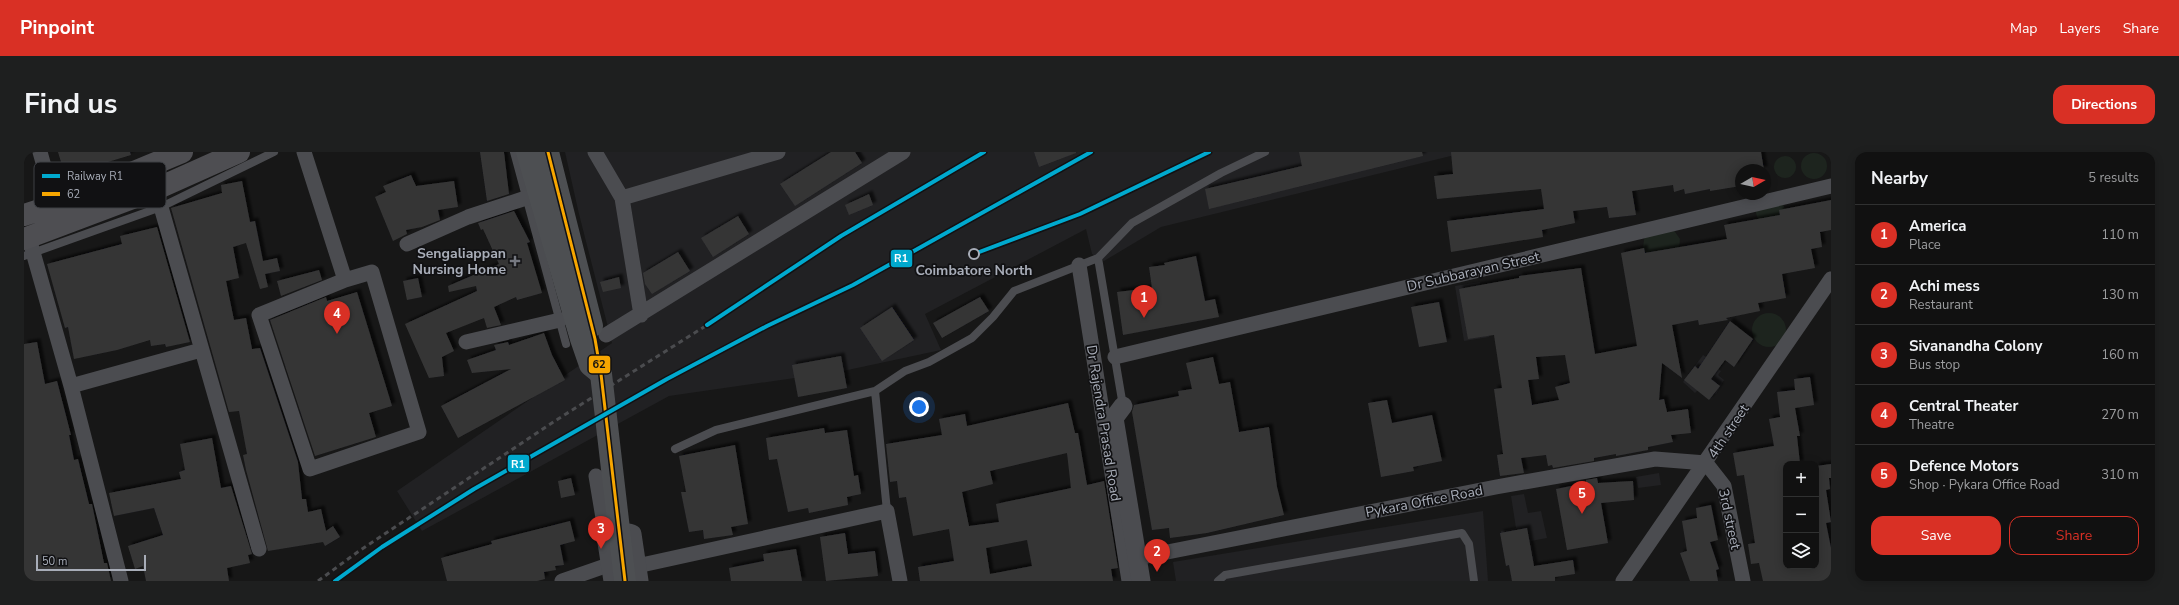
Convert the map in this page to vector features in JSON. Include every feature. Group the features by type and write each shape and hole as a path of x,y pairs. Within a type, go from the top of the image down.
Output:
{"highway":[{"path":"158,162 182,152"},
{"path":"166,193 239,152"},
{"path":"24,215 46,208"},
{"path":"28,246 130,208"}],"main road":[{"path":"527,152 581,339 590,365 601,374"},
{"path":"548,152 583,289 601,374 634,576"}],"street":[{"path":"40,152 43,162"},
{"path":"304,152 345,280"},
{"path":"595,152 622,198 641,315"},
{"path":"622,198 778,152"},
{"path":"606,335 641,315 903,152"},
{"name":"Dr Subbarayan Street","path":"1116,357 1831,186"},
{"path":"407,244 468,217 526,198"},
{"path":"160,208 259,549"},
{"path":"28,246 71,386 121,581"},
{"name":"Dr Rajendra Prasad Road","path":"1079,265 1129,581"},
{"path":"372,272 419,432 310,469 259,315 345,280 372,272"},
{"name":"4th street","path":"1623,581 1831,280"},
{"path":"466,342 560,320"},
{"path":"71,386 201,350"},
{"path":"1123,406 1141,557 1141,581"},
{"name":"Pykara Office Road","path":"1141,557 1328,519 1655,459 1706,463"},
{"name":"3rd street","path":"1706,463 1724,486 1743,581"},
{"path":"562,581 612,572 596,476"},
{"path":"606,536 631,534 634,576 887,511 900,581"},
{"path":"1141,557 1150,581"}],"lane":[{"path":"166,194 274,152"},
{"path":"514,152 566,344"},
{"path":"675,449 716,430 875,391 905,371 929,362 972,338 993,317 1014,291 1098,258 1132,223 1221,173 1265,152"},
{"path":"1098,258 1116,357 1123,406"},
{"path":"875,391 887,511"},
{"path":"1218,581 1225,575 1462,533 1469,544 1474,581"}],"shaded area":[{"path":"565,152 1467,152 1161,227 1104,261 1092,254 1086,229 925,314 941,350 843,371 669,396 422,531 397,491 612,343 579,214"},
{"path":"1814,153 1823,157 1827,166 1823,175 1814,179 1805,175 1801,166 1805,157"},
{"path":"1785,156 1793,159 1796,167 1793,175 1785,178 1777,175 1774,167 1777,159"},
{"path":"1781,202 1784,206 1786,216 1759,223 1756,208"},
{"path":"1673,229 1680,239 1679,252 1648,258 1643,247 1645,234"},
{"path":"1480,282 1489,337 1464,341 1455,286"},
{"path":"1772,313 1781,318 1785,323 1785,337 1781,342 1776,346 1766,347 1762,346 1753,337 1752,327 1753,323 1762,314"},
{"path":"1703,355 1717,364 1715,367 1721,371 1718,375 1724,380 1716,394 1709,388 1699,389 1695,393 1683,382"},
{"path":"1659,473 1661,485 1638,488 1636,477"},
{"path":"1524,494 1528,513 1541,511 1547,538 1531,541 1535,561 1506,565 1501,531 1516,528 1511,496"},
{"path":"1483,511 1488,581 1176,581 1173,562"}],"building":[{"path":"58,152 130,152 131,155 108,162 61,162"},
{"path":"480,152 504,152 509,194 487,201"},
{"path":"831,152 855,152 862,163 795,206 780,184"},
{"path":"1034,152 1076,152 1076,153 1039,167"},
{"path":"1299,152 1422,152 1423,156 1209,209 1205,189 1302,166"},
{"path":"1451,152 1761,152 1763,164 1735,164 1735,187 1710,191 1710,189 1685,194 1684,189 1674,192 1673,185 1632,191 1636,215 1609,218 1607,207 1573,211 1575,223 1542,230 1543,237 1451,252 1447,221 1544,209 1541,189 1437,199 1434,176 1453,174"},
{"path":"411,175 416,186 454,181 458,207 438,210 440,220 422,227 406,230 407,234 393,241 375,197 386,192 383,186"},
{"path":"242,181 250,222 255,221 263,261 277,258 280,271 265,274 268,287 260,289 246,243 233,247 239,278 226,281 234,320 246,318 252,349 260,348 298,462 302,499 306,499 308,512 321,509 326,531 333,526 340,537 325,546 323,542 268,551 246,470 243,455 247,454 239,411 229,412 171,208 222,193 221,185"},
{"path":"869,194 873,205 849,215 845,205"},
{"path":"1831,200 1831,230 1820,232 1822,247 1811,249 1815,268 1782,274 1786,298 1758,303 1760,311 1726,318 1728,320 1699,325 1698,320 1672,325 1682,378 1662,363 1659,400 1664,399 1667,412 1688,409 1691,433 1671,435 1673,442 1648,447 1648,450 1616,456 1616,454 1594,458 1594,461 1553,468 1552,465 1548,466 1546,455 1521,458 1524,473 1500,476 1497,455 1503,454 1494,389 1502,388 1494,335 1468,339 1459,289 1519,278 1519,276 1581,268 1595,354 1637,346 1621,253 1644,248 1645,253 1727,239 1724,225 1780,215 1779,210","holes":["1565,355 1570,383 1555,387 1559,400 1532,405 1528,380 1539,379 1536,357"]},
{"path":"514,211 530,242 527,243 542,293 517,300 516,297 494,307 501,325 487,328 484,318 446,333 454,351 442,357 444,376 429,378 405,324 477,291 476,286 449,292 448,286 499,264 483,229 481,230 478,223"},
{"path":"738,216 749,234 713,257 701,238"},
{"path":"157,227 190,342 166,347 165,344 151,346 150,340 117,350 74,359 68,327 65,328 47,264 122,244 120,236"},
{"path":"678,252 690,271 652,294 645,284 643,273"},
{"path":"1196,256 1205,301 1215,299 1219,317 1123,335 1117,292 1152,288 1149,267 1165,265 1164,263"},
{"path":"319,270 322,280 281,296 277,281"},
{"path":"619,277 621,288 603,292 600,282"},
{"path":"418,278 422,297 407,300 403,281"},
{"path":"357,292 392,406 369,413 376,437 315,456 270,320 326,297 327,301"},
{"path":"980,297 989,311 942,338 933,323"},
{"path":"1439,302 1447,342 1419,347 1411,307"},
{"path":"892,307 914,340 882,361 860,328"},
{"path":"1730,321 1753,339 1734,367 1725,360 1711,379 1720,386 1709,400 1684,380 1695,366 1698,369"},
{"path":"544,333 552,355 565,380 458,438 441,406 511,369 472,373 467,360 496,350 494,345 508,342 509,345"},
{"path":"37,342 45,384 57,381 71,435 69,435 74,460 78,459 89,504 92,504 104,563 107,563 111,581 24,581 24,344"},
{"path":"841,356 847,388 798,397 792,365"},
{"path":"1213,357 1219,384 1230,382 1239,432 1269,427 1277,487 1284,515 1207,533 1170,538 1169,528 1152,530 1132,412 1134,405 1179,396 1178,391 1192,389 1186,363"},
{"path":"1810,377 1814,405 1795,408 1800,436 1797,436 1800,461 1783,461 1783,569 1819,569 1819,466 1831,464 1831,478 1829,478 1830,489 1826,490 1831,522 1826,523 1831,548 1831,581 1763,581 1759,563 1751,564 1748,544 1755,543 1744,475 1737,476 1733,453 1774,446 1769,419 1780,417 1777,392 1795,390 1794,379"},
{"path":"1387,400 1392,423 1432,415 1442,461 1413,467 1414,471 1381,477 1368,403"},
{"path":"1068,403 1075,433 1078,433 1087,485 1104,481 1118,568 1111,569 1113,581 920,581 918,567 954,561 949,529 913,536 906,497 899,498 897,481 890,482 886,444 942,435 939,419 965,414 967,426","holes":["1067,453 1071,488 996,504 999,522 969,526 962,492 993,484 990,471","1027,540 1032,566 990,574 986,548"]},
{"path":"824,428 825,433 847,430 854,476 858,475 861,494 847,497 848,505 809,513 808,508 788,512 777,459 769,460 766,438"},
{"path":"212,438 221,488 231,486 252,554 248,555 250,563 227,568 229,581 146,581 143,566 135,569 128,546 163,535 154,508 114,516 109,493 181,479 179,472 185,470 180,444"},
{"path":"735,445 748,524 731,527 733,535 704,539 703,530 689,532 681,492 686,492 679,456"},
{"path":"571,478 575,495 561,498 558,481"},
{"path":"1597,478 1598,483 1633,481 1634,500 1601,503 1608,543 1567,550 1556,489 1586,483 1586,480"},
{"path":"1711,505 1718,540 1710,542 1719,569 1716,570 1718,581 1690,581 1680,553 1687,551 1682,521 1697,518 1696,508"},
{"path":"570,521 575,541 560,545 564,565 555,566 556,570 544,572 545,579 537,581 447,581 441,558 492,544 491,541"},
{"path":"1527,528 1534,566 1573,560 1575,574 1555,577 1555,581 1512,581 1509,565 1506,566 1500,533"},
{"path":"845,533 848,554 875,551 878,576 826,581 820,537"},
{"path":"796,549 802,581 731,581 729,568 764,561 763,554"}],"railway":[{"path":"318,581 359,551 558,419 715,320 841,236 984,152"},
{"path":"974,254 1080,214 1209,152"}],"rail line":[{"name":"R1","path":"707,325 841,236 984,152"},
{"name":"R1","path":"335,581 382,547 474,489 667,379 767,326 853,285 1091,152"},
{"name":"R1","path":"974,254 1080,214 1209,152"}],"transit line":[{"name":"62","path":"548,152 595,339 601,374 625,581"}],"place":[{"name":"Coimbatore North","path":"974,254"},
{"name":"Sengaliappan Nursing Home","path":"515,261"},
{"name":"America","path":"1144,318"},
{"name":"Central Theater","path":"337,334"},
{"name":"Defence Motors","path":"1582,514"},
{"name":"Sivanandha Colony","path":"601,549"},
{"name":"Achi mess","path":"1157,572"}]}
